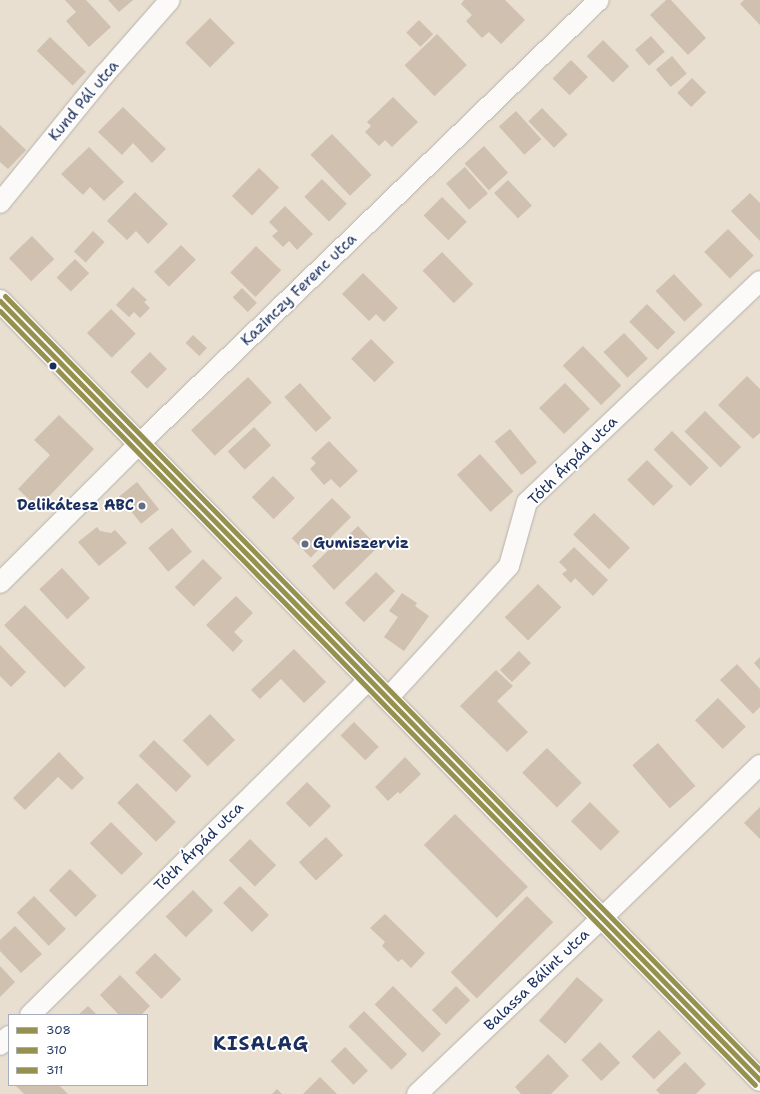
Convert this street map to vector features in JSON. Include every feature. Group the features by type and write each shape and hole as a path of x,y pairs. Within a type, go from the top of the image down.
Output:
{"street":[{"name":"Kund Pál utca","path":"0,203 105,74 170,0"},
{"name":"Kazinczy Ferenc utca","path":"0,583 139,444 599,0"},
{"name":"Tóth Árpád utca","path":"388,698 509,566 527,502 760,281"},
{"path":"0,301 760,1080"},
{"name":"Tóth Árpád utca","path":"31,1014 368,679"},
{"name":"Balassa Bálint utca","path":"418,1094 760,765"},
{"path":"0,1045 8,1037"}],"building":[{"path":"65,0 86,0 111,27 89,47 66,21 76,12"},
{"path":"108,0 133,0 119,12"},
{"path":"464,0 505,0 525,20 501,44 489,32 482,38 466,21 472,15 461,4"},
{"path":"666,0 671,0 706,38 688,55 650,15"},
{"path":"744,0 760,0 760,25 740,4"},
{"path":"210,18 235,43 210,67 185,43"},
{"path":"419,20 433,34 420,47 406,33"},
{"path":"437,34 467,65 435,96 405,65"},
{"path":"651,36 665,52 649,66 635,50"},
{"path":"50,37 86,72 73,85 37,51"},
{"path":"603,40 629,66 613,82 587,56"},
{"path":"672,56 687,74 671,87 656,69"},
{"path":"571,60 588,77 570,95 553,78"},
{"path":"692,78 706,92 691,107 677,93"},
{"path":"393,97 418,122 392,147 385,140 379,146 365,132 371,126 367,122"},
{"path":"123,107 166,149 152,163 133,143 122,155 98,132"},
{"path":"542,108 568,135 554,148 528,121"},
{"path":"516,111 541,139 524,155 499,126"},
{"path":"0,125 26,150 8,169 0,162"},
{"path":"332,134 372,175 350,196 310,155"},
{"path":"484,146 508,173 489,190 465,163"},
{"path":"89,147 124,182 104,201 90,187 83,195 61,174"},
{"path":"465,167 488,193 469,210 446,183"},
{"path":"259,168 279,187 252,216 232,196"},
{"path":"322,179 347,204 329,221 304,197"},
{"path":"508,180 532,206 518,219 494,193"},
{"path":"135,192 168,224 148,244 136,231 127,240 107,221"},
{"path":"750,193 760,203 760,241 731,211"},
{"path":"442,197 467,222 448,240 424,215"},
{"path":"285,206 313,234 297,250 289,241 283,247 272,236 278,231 269,222"},
{"path":"728,229 754,256 730,279 704,252"},
{"path":"93,231 105,242 86,262 74,251"},
{"path":"32,236 54,259 31,281 9,258"},
{"path":"181,245 196,260 169,287 154,272"},
{"path":"256,246 281,270 255,297 230,273"},
{"path":"442,252 473,284 454,303 423,271"},
{"path":"75,259 89,273 71,292 57,277"},
{"path":"363,273 398,308 384,322 376,314 369,321 342,294"},
{"path":"674,274 703,305 684,322 656,291"},
{"path":"133,287 147,300 144,302 150,308 140,318 134,312 129,317 116,305"},
{"path":"242,288 257,303 248,312 233,297"},
{"path":"647,304 675,332 658,350 629,322"},
{"path":"111,309 136,334 112,358 87,333"},
{"path":"624,333 648,359 627,378 604,352"},
{"path":"193,335 207,348 199,356 185,343"},
{"path":"371,339 394,362 375,382 351,359"},
{"path":"583,346 621,386 601,405 563,365"},
{"path":"150,352 167,369 147,389 130,372"},
{"path":"747,376 760,389 760,433 753,439 718,405"},
{"path":"248,377 272,403 215,456 191,430"},
{"path":"300,383 331,418 316,432 284,397"},
{"path":"565,383 590,409 564,434 539,408"},
{"path":"705,411 741,447 721,468 684,432"},
{"path":"59,415 94,449 38,508 18,489 50,455 34,440"},
{"path":"254,427 271,445 245,470 228,452"},
{"path":"510,429 537,462 522,475 494,442"},
{"path":"672,431 709,468 690,486 654,449"},
{"path":"329,441 358,471 340,488 331,479 324,485 310,469 316,463 311,458"},
{"path":"480,454 513,491 490,512 457,475"},
{"path":"647,460 673,486 653,506 627,480"},
{"path":"273,476 295,498 274,519 252,497"},
{"path":"137,482 159,509 141,524 119,496"},
{"path":"332,498 351,517 311,557 292,538"},
{"path":"594,513 630,548 609,569 573,535"},
{"path":"358,526 378,547 334,590 312,566 336,543 338,545"},
{"path":"97,527 100,531 111,533 115,530 127,543 99,566 78,542"},
{"path":"172,528 192,552 168,572 148,548"},
{"path":"574,547 608,580 593,596 575,578 571,583 562,574 567,570 559,562"},
{"path":"203,559 222,578 194,606 175,587"},
{"path":"62,568 90,598 67,619 39,589"},
{"path":"376,572 395,591 364,622 345,603"},
{"path":"538,584 561,607 528,641 505,617"},
{"path":"402,593 417,603 415,606 429,616 404,651 384,637 398,617 389,611"},
{"path":"236,596 253,613 234,632 243,641 233,652 206,625"},
{"path":"25,605 85,668 65,688 4,625"},
{"path":"0,645 26,672 11,687 0,676"},
{"path":"294,649 326,682 304,703 281,679 260,699 251,690"},
{"path":"519,651 531,663 512,682 500,670"},
{"path":"760,657 760,670 754,663"},
{"path":"737,664 760,689 760,707 753,714 720,680"},
{"path":"496,670 513,686 497,701 528,732 507,752 460,706"},
{"path":"718,698 746,727 723,749 695,720"},
{"path":"210,714 235,740 208,766 183,740"},
{"path":"354,722 379,747 365,760 341,735"},
{"path":"154,740 191,776 176,792 139,756"},
{"path":"658,743 695,786 670,808 632,765"},
{"path":"547,748 582,783 557,807 522,773"},
{"path":"59,752 84,778 72,790 58,777 25,810 13,798"},
{"path":"405,757 421,774 400,794 398,792 388,801 375,787"},
{"path":"307,782 331,806 310,827 286,803"},
{"path":"137,783 176,822 156,842 117,803"},
{"path":"590,802 620,832 601,851 571,821"},
{"path":"760,807 760,839 744,823"},
{"path":"455,814 528,887 497,918 424,845"},
{"path":"111,822 143,854 122,875 90,843"},
{"path":"326,837 343,855 316,881 299,862"},
{"path":"250,839 276,865 255,886 229,860"},
{"path":"70,869 97,896 76,917 49,890"},
{"path":"240,886 269,915 252,932 223,903"},
{"path":"193,890 213,911 186,937 166,916"},
{"path":"34,896 66,929 49,946 17,913"},
{"path":"527,896 553,922 477,999 451,972"},
{"path":"385,914 425,953 411,968 402,959 398,962 382,946 385,942 370,928"},
{"path":"15,926 42,954 21,973 0,951 0,940"},
{"path":"155,953 181,979 161,999 135,973"},
{"path":"0,966 15,982 0,997"},
{"path":"120,975 150,1006 142,1014 118,1014 100,995"},
{"path":"577,977 603,1000 565,1044 539,1021"},
{"path":"393,986 441,1034 423,1052 375,1004"},
{"path":"456,986 470,1000 446,1024 432,1010"},
{"path":"88,1006 96,1014 79,1014"},
{"path":"364,1011 407,1054 392,1070 348,1027"},
{"path":"659,1030 681,1053 654,1079 632,1056"},
{"path":"600,1042 620,1063 601,1081 581,1060"},
{"path":"345,1047 368,1071 354,1085 331,1061"},
{"path":"548,1054 569,1076 551,1094 521,1094 515,1087"},
{"path":"685,1062 706,1084 696,1094 660,1094 656,1090"},
{"path":"320,1077 337,1094 303,1094"},
{"path":"16,1086 60,1086 68,1094 24,1094"},
{"path":"277,1089 282,1094 272,1094"}],"transit line":[{"name":"311","path":"5,296 760,1070"},
{"name":"308","path":"0,301 760,1080"},
{"name":"310","path":"0,311 755,1085"}],"place":[{"name":"Delikátesz ABC","path":"142,506"},
{"name":"Gumiszerviz","path":"305,544"}],"district":[{"name":"KISALAG","path":"261,1044"}]}
